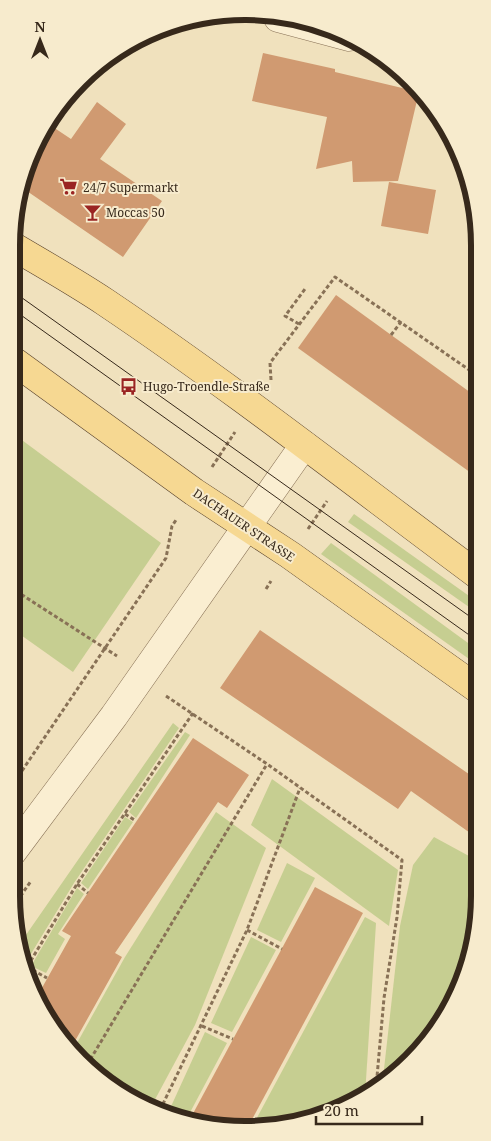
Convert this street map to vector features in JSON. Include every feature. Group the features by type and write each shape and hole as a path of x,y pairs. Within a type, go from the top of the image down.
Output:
{"main road":[{"path":"20,250 104,302 253,406 471,570"},
{"name":"DACHAUER STRASSE","path":"20,366 194,492 290,555 471,684"}],"street":[{"path":"20,842 248,528 304,445"}],"path":[{"path":"20,774 166,558 172,526 271,380 270,363 335,277 471,371"},
{"path":"299,324 285,316 305,289"},
{"path":"392,334 400,322"},
{"path":"266,589 344,476"},
{"path":"20,595 144,673 165,695 267,764 402,860 397,917 384,998 377,1079"},
{"path":"30,962 77,884 193,713"},
{"path":"91,1059 267,764"},
{"path":"162,1105 247,930 300,788"},
{"path":"125,814 136,821"},
{"path":"77,884 88,892"},
{"path":"247,930 282,948"},
{"path":"33,970 47,978"},
{"path":"202,1026 233,1039"}],"green space":[{"path":"20,439 161,543 73,672 20,634"},
{"path":"354,514 471,597 471,608 348,522"},
{"path":"331,543 471,645 471,660 321,554"},
{"path":"173,723 179,728 74,883 29,957 24,938"},
{"path":"185,732 190,735 136,818 129,812"},
{"path":"272,779 398,870 389,926 251,825"},
{"path":"216,812 266,848 195,1025 154,1102 120,1083 97,1065 76,1044 125,957"},
{"path":"125,817 133,822 88,889 81,883"},
{"path":"434,837 471,857 471,910 469,925 459,968 441,1008 415,1044 383,1074 400,926 413,865"},
{"path":"287,863 315,878 281,942 257,930"},
{"path":"77,888 84,894 58,934 65,939 46,973 31,966"},
{"path":"365,917 376,923 366,1086 345,1098 318,1109 289,1117 255,1121"},
{"path":"251,937 276,950 232,1032 211,1023"},
{"path":"205,1032 227,1043 189,1114 170,1108"}],"building":[{"path":"263,53 335,69 335,72 408,89 417,100 398,181 353,182 352,161 316,169 327,117 252,101"},
{"path":"97,102 126,124 100,159 162,201 123,257 27,191 37,159 53,127 71,139"},
{"path":"389,182 436,190 428,234 381,226"},
{"path":"336,295 471,393 471,473 298,348"},
{"path":"260,630 471,775 471,834 411,791 398,809 220,688"},
{"path":"193,738 249,775 227,808 218,802 115,953 122,957 74,1042 58,1021 41,990 71,936 62,931"},
{"path":"315,887 363,913 251,1121 231,1121 193,1114"}],"tram line":[{"path":"20,296 471,617"},
{"path":"20,314 471,636"}],"place":[{"name":"24/7 Supermarkt","path":"69,187"},
{"name":"Moccas 50","path":"92,212"},
{"name":"Hugo-Troendle-Straße","path":"129,386"}]}
